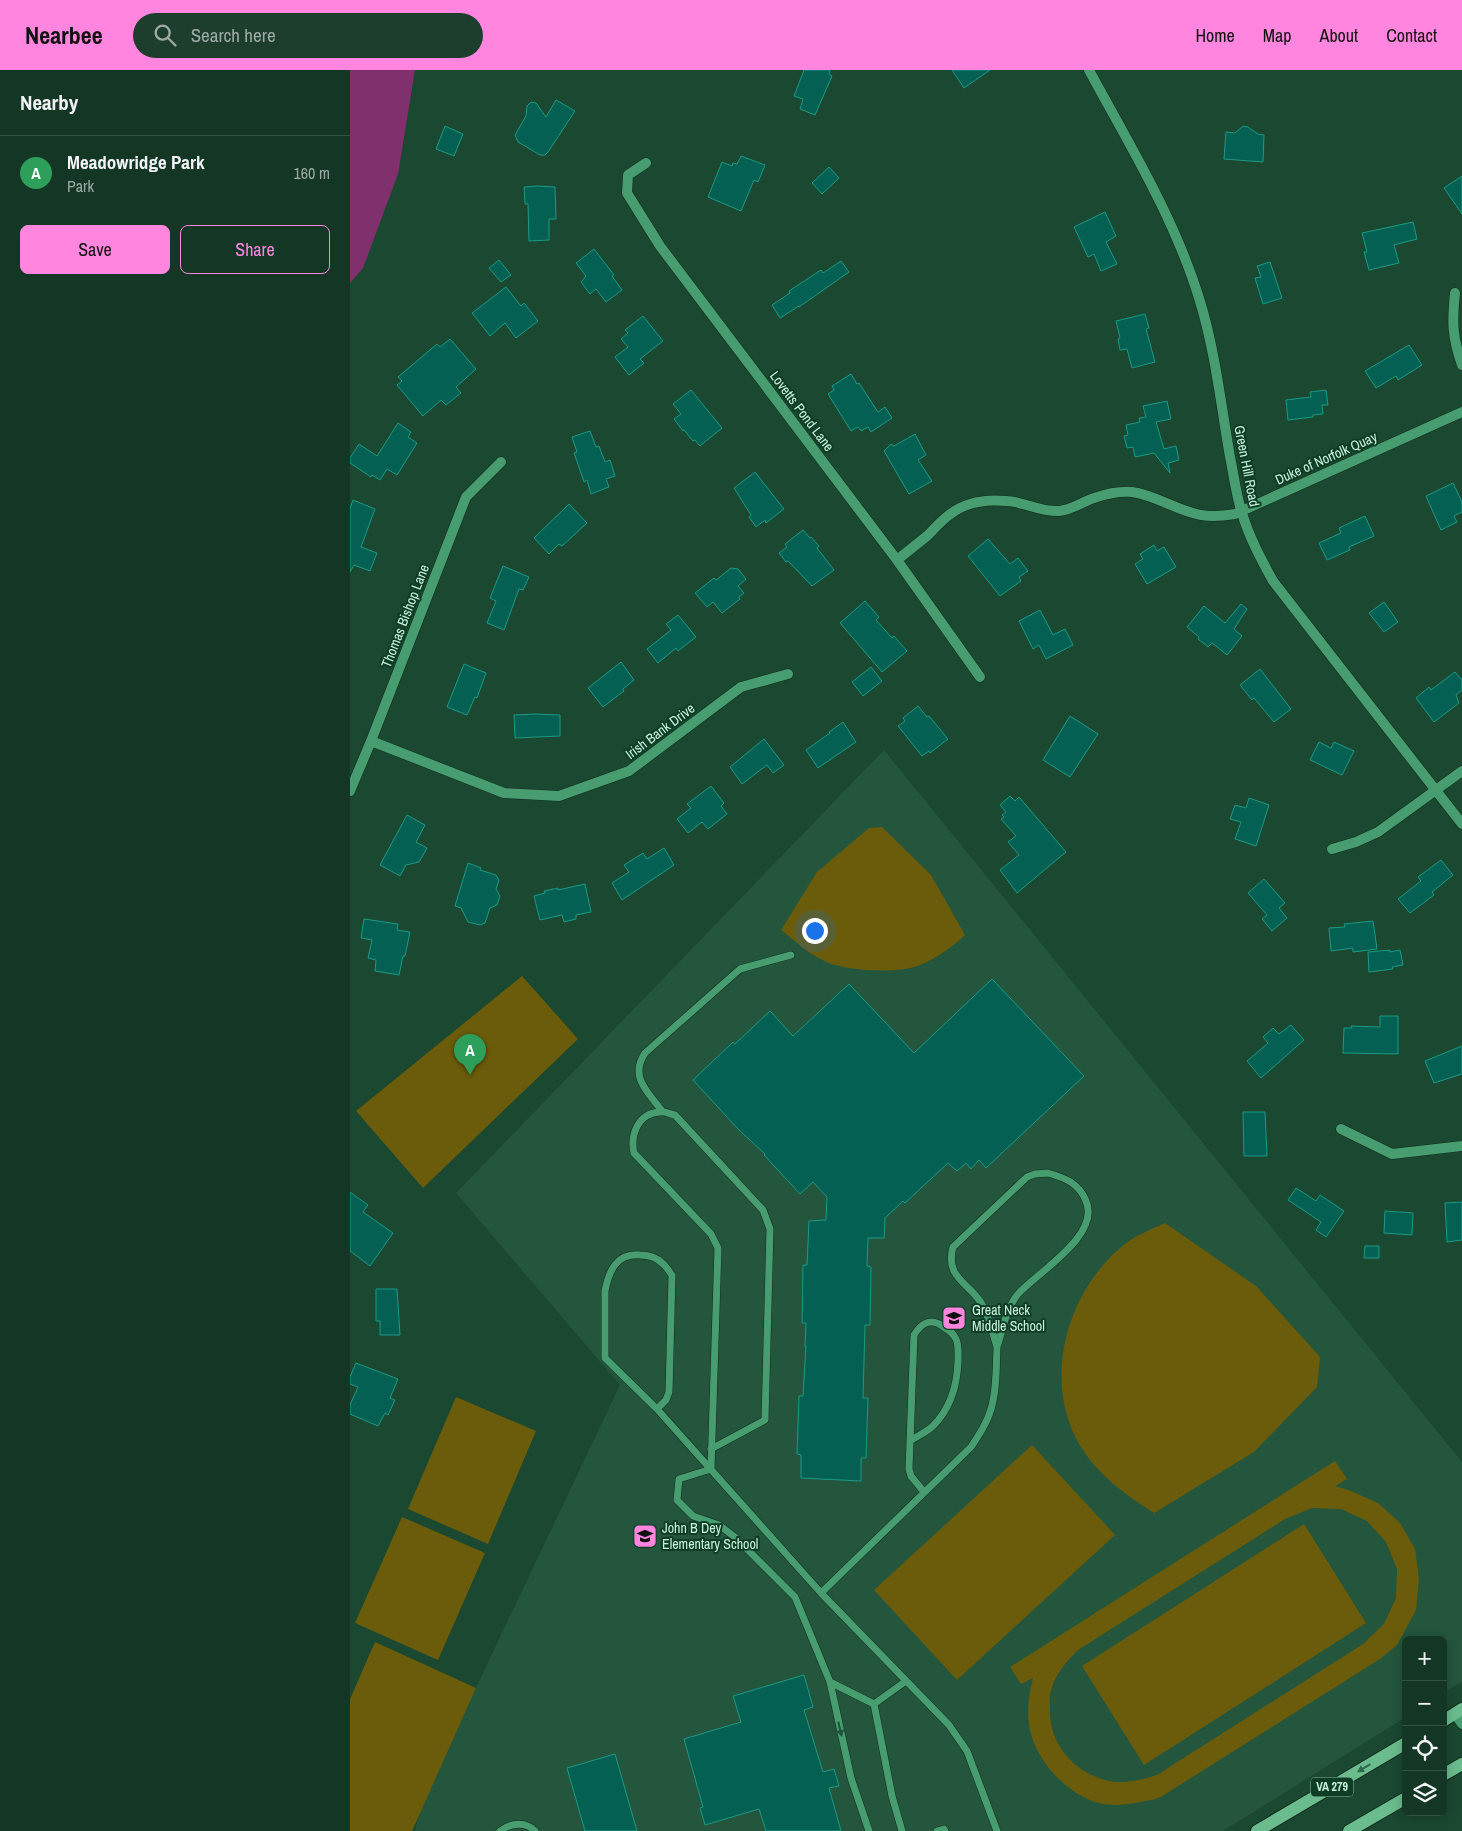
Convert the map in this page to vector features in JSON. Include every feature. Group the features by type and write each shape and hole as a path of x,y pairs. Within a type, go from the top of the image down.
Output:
{"main road":[{"path":"1447,1719 1460,1716"},
{"name":"VA 279","path":"1257,1831 1402,1745"},
{"path":"1447,1773 1462,1764"},
{"path":"1349,1831 1402,1800"}],"street":[{"name":"Green Hill Road","path":"1089,70 1163,206 1181,247 1199,298 1208,333 1241,511 1255,549 1273,581 1462,824"},
{"name":"Lovetts Pond Lane","path":"646,163 628,175 627,192 660,246 897,560 980,677"},
{"path":"1455,293 1452,323 1456,350 1462,365"},
{"name":"Duke of Norfolk Quay","path":"897,560 949,514 979,502 1015,501 1043,510 1059,511 1113,493 1132,492 1156,498 1185,511 1201,515 1218,516 1241,511 1462,412"},
{"name":"Thomas Bishop Lane","path":"350,790 466,497 501,462"},
{"name":"Irish Bank Drive","path":"371,741 504,793 559,796 629,772 741,687 788,674"},
{"path":"1332,849 1356,842 1378,832 1462,771"},
{"path":"1341,1129 1392,1154 1462,1146"}],"lane":[{"path":"662,1111 639,1079 640,1060 645,1053 740,969 791,955"},
{"path":"711,1449 765,1420 770,1229 763,1210 675,1116 662,1111 650,1113 641,1120 635,1130 632,1143 634,1153 711,1234 718,1248 711,1449 711,1469"},
{"path":"821,1593 971,1447 984,1427 995,1389 997,1347 1010,1306 1018,1294 1077,1240 1085,1227 1088,1216 1088,1204 1075,1184 1063,1177 1048,1173 1027,1177 953,1247 951,1262 953,1269 961,1281 983,1305 997,1347"},
{"path":"657,1409 666,1400 669,1392 672,1276 662,1262 649,1255 629,1254 619,1260 612,1269 607,1281 605,1290 605,1358 657,1409 821,1593 949,1725 967,1751 997,1831"},
{"path":"910,1441 932,1427 944,1412 953,1396 958,1376 956,1339 938,1323 929,1321 920,1326 914,1335 910,1441 909,1469 911,1476 924,1492"},
{"path":"711,1469 679,1479 678,1500 692,1516 719,1525 736,1538 795,1597 830,1682 851,1778 869,1831"},
{"path":"874,1704 906,1681"},
{"path":"830,1682 874,1704"},
{"path":"874,1704 892,1796 902,1831"},
{"path":"500,1831 507,1826 516,1824 535,1831"},
{"path":"937,1831 944,1829 945,1831"}],"shaded area":[{"path":"350,70 415,70 398,174 363,268 350,283"},
{"name":"Great Neck Middle School","path":"884,750 1462,1462 1462,1682 1447,1691 1447,1636 1402,1636 1402,1719 1223,1831 415,1831 421,1803 620,1385 456,1193"},
{"path":"882,827 931,875 965,935 938,956 911,968 900,970 861,970 829,963 810,953 781,930 817,872 869,828"},
{"path":"522,976 578,1039 423,1188 356,1111"},
{"path":"1165,1223 1256,1286 1320,1357 1317,1387 1254,1452 1154,1513 1123,1492 1105,1476 1081,1447 1069,1422 1063,1396 1062,1369 1065,1342 1073,1316 1085,1291 1100,1268 1129,1241"},
{"path":"456,1397 536,1431 488,1544 408,1509"},
{"path":"1032,1445 1115,1535 957,1680 874,1590"},
{"path":"1335,1461 1347,1479 1335,1486 1378,1503 1400,1523 1415,1549 1419,1579 1416,1610 1397,1645 1380,1659 1159,1798 1110,1805 1090,1800 1065,1785 1045,1763 1032,1737 1028,1712 1033,1678 1021,1684 1010,1667","holes":["1312,1508 1341,1509 1367,1521 1386,1542 1397,1569 1396,1598 1384,1624 1363,1644 1157,1775 1131,1781 1111,1781 1093,1776 1072,1762 1064,1753 1053,1731 1050,1720 1050,1693 1058,1674 1078,1650 1285,1519"]},
{"path":"402,1517 485,1553 438,1660 355,1623"},
{"path":"1304,1524 1366,1623 1144,1765 1082,1666"},
{"path":"375,1642 476,1688 412,1831 350,1831 350,1699"}],"building":[{"path":"804,70 830,70 829,74 832,76 815,115 800,109 803,99 794,96"},
{"path":"952,70 990,70 964,88"},
{"path":"556,100 575,111 548,152 545,155 540,155 518,142 515,135 526,116 527,106 531,102 536,103 546,117"},
{"path":"445,126 463,134 454,156 436,149"},
{"path":"1243,126 1264,135 1263,162 1224,159 1226,132 1235,133"},
{"path":"741,156 765,165 758,182 754,180 741,211 708,197 722,162 732,166 733,163 737,164"},
{"path":"829,167 839,178 822,194 812,183"},
{"path":"1462,176 1462,214 1444,188"},
{"path":"524,187 555,187 556,219 549,219 549,240 529,241 528,204 525,204"},
{"path":"1105,212 1116,236 1106,242 1117,264 1101,271 1094,254 1088,257 1074,227"},
{"path":"1413,222 1417,239 1394,245 1399,263 1369,270 1364,252 1367,252 1362,233"},
{"path":"594,249 614,275 612,276 622,290 606,302 596,289 590,294 581,282 586,276 576,263"},
{"path":"499,260 511,275 501,282 489,268"},
{"path":"841,261 849,272 780,318 772,305 790,293 789,291 821,270 823,273"},
{"path":"1270,262 1282,298 1263,304 1255,278 1261,277 1257,266"},
{"path":"506,287 521,306 524,303 538,321 516,338 505,323 490,336 472,313"},
{"path":"1145,314 1149,328 1146,329 1155,362 1132,368 1127,349 1120,350 1118,339 1120,338 1116,321"},
{"path":"643,316 663,341 640,359 644,363 629,375 615,357 628,347 621,339 628,333 625,330"},
{"path":"450,339 476,369 456,387 461,393 446,405 441,400 423,416 397,385 402,381 398,377 437,344 440,347"},
{"path":"1409,345 1422,365 1398,380 1396,376 1376,388 1365,371"},
{"path":"851,374 878,412 885,407 892,418 871,432 868,427 861,431 858,427 851,431 828,394 834,390 832,386"},
{"path":"691,390 722,428 700,446 683,431 674,419 681,414 673,404"},
{"path":"1326,390 1328,405 1322,405 1323,414 1288,420 1286,400 1311,397 1310,392"},
{"path":"1167,401 1171,419 1156,422 1164,449 1176,446 1179,460 1168,463 1170,473 1154,453 1135,457 1133,447 1127,448 1124,436 1128,435 1126,425 1140,422 1139,418 1146,417 1143,406"},
{"path":"398,423 411,432 408,437 417,443 397,475 387,469 380,480 372,475 371,477 350,463 350,458 359,444 377,456"},
{"path":"590,431 596,447 599,446 605,462 610,460 615,476 606,479 609,487 591,494 587,480 584,482 574,453 577,452 572,437"},
{"path":"915,434 926,455 918,460 932,481 909,494 884,451 891,444 894,446"},
{"path":"755,472 784,509 766,523 765,520 756,527 749,517 751,515 734,488"},
{"path":"1453,483 1462,502 1462,512 1454,516 1457,522 1441,530 1426,496"},
{"path":"353,500 375,509 361,547 377,553 370,571 354,565 350,572 350,508"},
{"path":"569,504 587,523 562,546 559,544 549,554 534,538"},
{"path":"1365,516 1374,536 1349,547 1350,550 1327,560 1319,543 1341,533 1339,528"},
{"path":"803,530 819,546 817,548 834,570 812,586 779,553 787,547 785,544"},
{"path":"988,539 1010,564 1018,558 1028,571 1019,577 1021,581 1000,596 968,556"},
{"path":"1154,545 1157,551 1164,547 1176,567 1147,584 1135,564 1143,559 1140,554"},
{"path":"503,566 529,577 523,590 519,589 504,630 487,623 496,601 490,598"},
{"path":"731,568 738,569 746,579 738,586 744,593 739,597 740,599 722,613 713,602 707,607 695,593"},
{"path":"865,601 879,617 876,620 907,651 882,672 840,623"},
{"path":"1384,602 1398,622 1384,632 1369,613"},
{"path":"1241,604 1247,609 1234,629 1242,636 1227,655 1212,643 1208,647 1187,627 1204,606 1225,623"},
{"path":"1040,610 1053,635 1065,629 1073,645 1046,659 1039,645 1033,649 1019,621"},
{"path":"678,615 696,637 678,651 676,648 658,663 647,649 671,630 666,624"},
{"path":"621,662 634,680 623,689 624,691 603,707 588,688"},
{"path":"464,664 486,673 477,698 475,697 467,715 447,707"},
{"path":"871,667 882,681 863,696 852,682"},
{"path":"1260,669 1291,709 1274,722 1254,698 1252,700 1240,685"},
{"path":"1455,672 1462,680 1462,690 1456,695 1459,703 1434,722 1416,698 1429,687 1431,690"},
{"path":"918,706 948,739 930,753 929,751 922,756 898,726 905,721 903,718"},
{"path":"514,715 560,715 560,736 515,738"},
{"path":"1070,716 1098,734 1070,777 1043,760"},
{"path":"843,722 856,742 818,768 806,750"},
{"path":"764,739 784,765 773,773 767,765 742,784 730,767"},
{"path":"1319,742 1331,748 1334,742 1354,751 1342,775 1310,760"},
{"path":"711,786 724,803 721,806 727,814 708,829 702,822 688,833 677,819 691,808 687,804"},
{"path":"1010,796 1015,801 1019,797 1066,852 1017,893 1000,870 1019,855 1008,842 1016,836 1001,819 1004,817 1002,815 1006,812 1000,805"},
{"path":"1249,798 1269,805 1256,846 1235,839 1241,822 1230,819 1235,805 1246,808"},
{"path":"407,815 425,825 416,842 427,848 419,862 406,865 400,876 380,865"},
{"path":"664,848 674,865 622,900 612,883 629,872 624,865 643,853 647,859"},
{"path":"1441,860 1453,875 1432,892 1434,895 1410,913 1398,899 1421,881 1418,877"},
{"path":"468,863 481,868 480,870 496,875 499,880 496,889 500,896 497,905 490,908 485,923 480,925 468,922 461,908 455,906"},
{"path":"1264,879 1285,903 1279,908 1287,918 1272,931 1262,919 1267,915 1248,893"},
{"path":"585,884 591,912 576,915 576,919 564,922 562,915 540,920 534,896 545,893 544,891"},
{"path":"364,919 398,924 397,930 410,932 399,975 375,971 376,960 368,958 372,940 361,938"},
{"path":"1373,921 1377,949 1353,952 1353,948 1331,951 1329,928 1345,927 1344,924"},
{"path":"1390,950 1390,952 1400,950 1403,965 1392,967 1393,969 1369,972 1368,952"},
{"path":"992,979 1084,1076 986,1168 979,1160 971,1169 966,1163 957,1171 948,1163 905,1203 903,1201 885,1218 884,1238 868,1238 867,1266 871,1267 870,1325 865,1325 863,1398 868,1398 866,1458 861,1458 861,1481 801,1478 801,1455 797,1454 799,1396 803,1396 806,1346 806,1323 802,1323 803,1265 807,1265 809,1221 826,1220 827,1197 813,1182 800,1194 765,1154 738,1129 693,1080 733,1042 735,1044 770,1011 793,1036 849,984 914,1053"},
{"path":"1380,1016 1398,1016 1398,1054 1343,1053 1344,1028 1352,1028 1351,1026 1380,1027"},
{"path":"1291,1025 1304,1040 1261,1078 1247,1061 1268,1043 1263,1037 1273,1028 1279,1034"},
{"path":"1462,1046 1462,1074 1434,1083 1425,1061"},
{"path":"1243,1112 1265,1112 1267,1156 1244,1156"},
{"path":"1296,1188 1316,1201 1320,1195 1344,1211 1326,1237 1316,1230 1321,1222 1288,1200"},
{"path":"350,1192 368,1205 363,1212 393,1233 370,1266 350,1251"},
{"path":"1462,1202 1462,1240 1447,1242 1445,1203"},
{"path":"1385,1211 1413,1213 1412,1235 1384,1233"},
{"path":"1365,1246 1379,1246 1379,1258 1364,1258"},
{"path":"376,1289 397,1289 400,1335 380,1335 380,1321 376,1321"},
{"path":"356,1363 398,1379 390,1398 395,1400 388,1415 385,1413 378,1426 350,1414 350,1405 358,1387 350,1384 350,1377"},
{"path":"804,1675 813,1707 804,1710 823,1772 834,1769 839,1786 829,1788 841,1831 766,1831 759,1809 705,1825 700,1808 703,1807 684,1739 741,1722 733,1696"},
{"path":"615,1754 637,1831 585,1831 567,1768"}],"place":[{"name":"Meadowridge Park","path":"470,1075"},
{"name":"Great Neck Middle School","path":"954,1318"},
{"name":"John B Dey Elementary School","path":"645,1536"}]}
